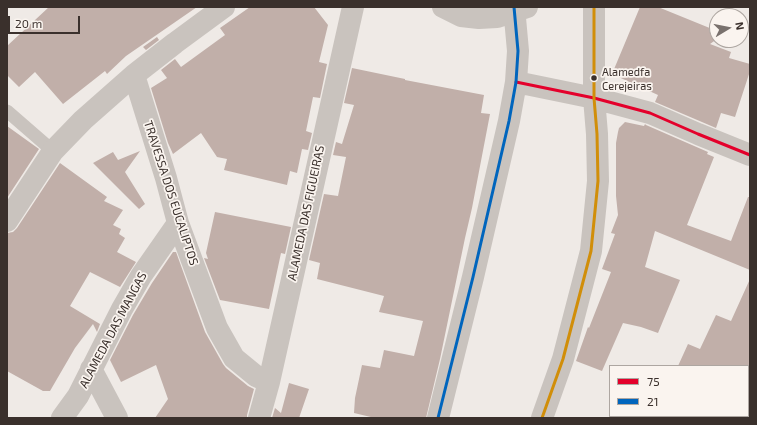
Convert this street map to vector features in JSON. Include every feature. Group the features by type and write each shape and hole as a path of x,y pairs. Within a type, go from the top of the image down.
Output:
{"street":[{"path":"7,221 53,151 82,120 134,75 224,7"},
{"name":"ALAMEDA DAS FIGUEIRAS","path":"259,418 269,382 353,7"},
{"path":"438,418 509,121 516,82 519,9 497,17 479,18 461,16 443,7"},
{"path":"542,418 563,359 591,251 598,181 597,134 594,98 594,7"},
{"name":"TRAVESSA DOS EUCALIPTOS","path":"134,75 166,178 178,223 217,328 234,358 256,376 269,382"},
{"path":"516,82 594,98 650,113 750,155"},
{"name":"ALAMEDA DAS MANGAS","path":"62,418 78,396 122,309 141,276 178,223"},
{"path":"91,369 117,418"}],"lane":[{"path":"7,111 53,151"}],"building":[{"path":"49,7 197,7 126,56 107,74 105,71 63,104 35,72 19,87 7,75 7,46"},
{"path":"250,7 314,7 328,25 319,62 327,64 320,98 313,97 306,131 312,133 308,150 302,149 297,173 290,171 287,185 224,170 227,159 217,157 201,133 173,154 168,143 151,88 167,78 161,70 175,59 181,67 225,35 220,28"},
{"path":"640,7 658,7 709,28 709,48 720,48 731,52 729,58 750,64 750,71 735,117 721,113 716,128 655,102 658,95 612,74"},
{"path":"157,37 159,40 146,50 143,47"},
{"path":"352,68 484,95 481,113 490,114 472,208 426,418 375,418 354,413 355,398 362,365 380,368 384,350 414,356 423,321 379,312 384,296 317,279 320,263 309,260 324,194 338,196 346,157 333,155 336,142 342,144 354,105 344,103"},
{"path":"625,122 644,126 645,124 708,152 707,154 714,157 687,225 731,241 748,197 750,197 750,270 655,231 645,267 680,280 658,333 623,323 602,371 576,361 588,327 589,328 611,272 602,269 615,234 611,233 618,215 616,196 616,143 619,128"},
{"path":"7,126 39,149 7,198"},
{"path":"140,151 125,172 145,204 139,209 93,163 113,152 118,160"},
{"path":"60,163 107,197 104,201 123,210 113,225 121,229 119,234 125,238 117,252 136,262 120,287 90,272 70,306 100,324 97,332 93,324 75,348 50,391 43,391 7,371 7,233 13,232 17,228"},
{"path":"215,212 291,227 285,254 281,253 269,309 220,300 204,258 208,259 206,253"},
{"path":"173,252 176,252 205,332 223,364 248,386 254,389 247,418 155,418 168,399 156,365 121,382 110,360 133,315"},
{"path":"750,279 750,366 678,365 688,344 700,349 716,315 731,321"},
{"path":"289,383 309,389 299,418 272,418 275,408 281,413"}],"transit line":[{"name":"21","path":"438,418 473,277 509,121 516,82 518,51 514,7"},
{"path":"542,418 563,359 591,251 598,181 597,134 594,98 594,7"},
{"name":"75","path":"516,82 594,98 650,113 750,155"}],"place":[{"name":"Alamedfa Cerejeiras","path":"594,78"}]}
